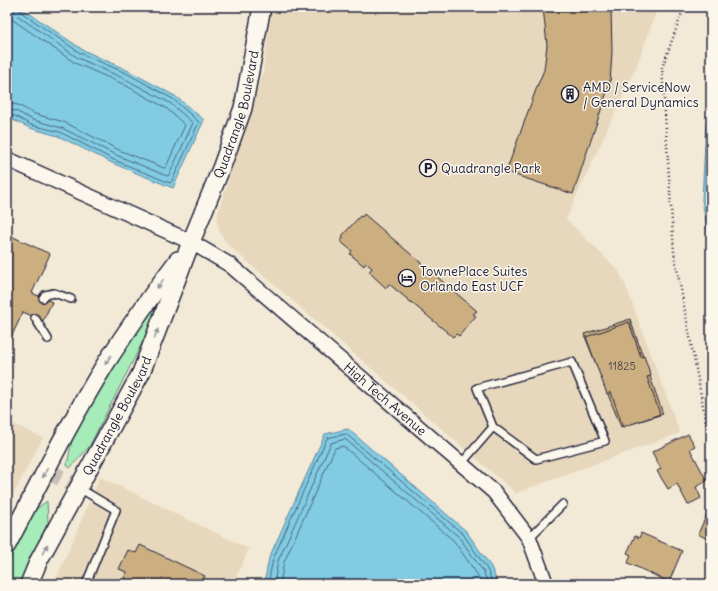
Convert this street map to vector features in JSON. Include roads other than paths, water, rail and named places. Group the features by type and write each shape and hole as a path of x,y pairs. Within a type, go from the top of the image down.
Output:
{"street":[{"name":"Quadrangle Boulevard","path":"28,584 141,373 222,166 243,108 262,7"},
{"name":"High Tech Avenue","path":"7,159 191,242 230,266 494,492 529,538 546,584"},
{"name":"Quadrangle Boulevard","path":"7,545 71,424 106,363 145,304 191,242"}],"lane":[{"path":"43,298 45,295 54,294 71,298"},
{"path":"35,318 48,339"},
{"path":"572,362 604,441 536,459 493,427 477,388 572,362"},
{"path":"461,464 493,427"},
{"path":"79,488 116,510 86,584"},
{"path":"529,538 563,504"}],"water":[{"path":"7,7 20,7 83,50 129,71 175,96 204,120 173,188 112,163 58,136 30,128 7,118"},
{"path":"711,105 711,250 702,200 706,125"},
{"path":"348,429 466,531 491,567 498,584 264,584 269,558 325,434"}],"tunnel":[{"path":"46,470 79,488"}],"place":[{"name":"AMD / ServiceNow / General Dynamics","path":"570,94"},
{"name":"Quadrangle Park","path":"428,168"},
{"name":"TownePlace Suites Orlando East UCF","path":"407,278"}]}
